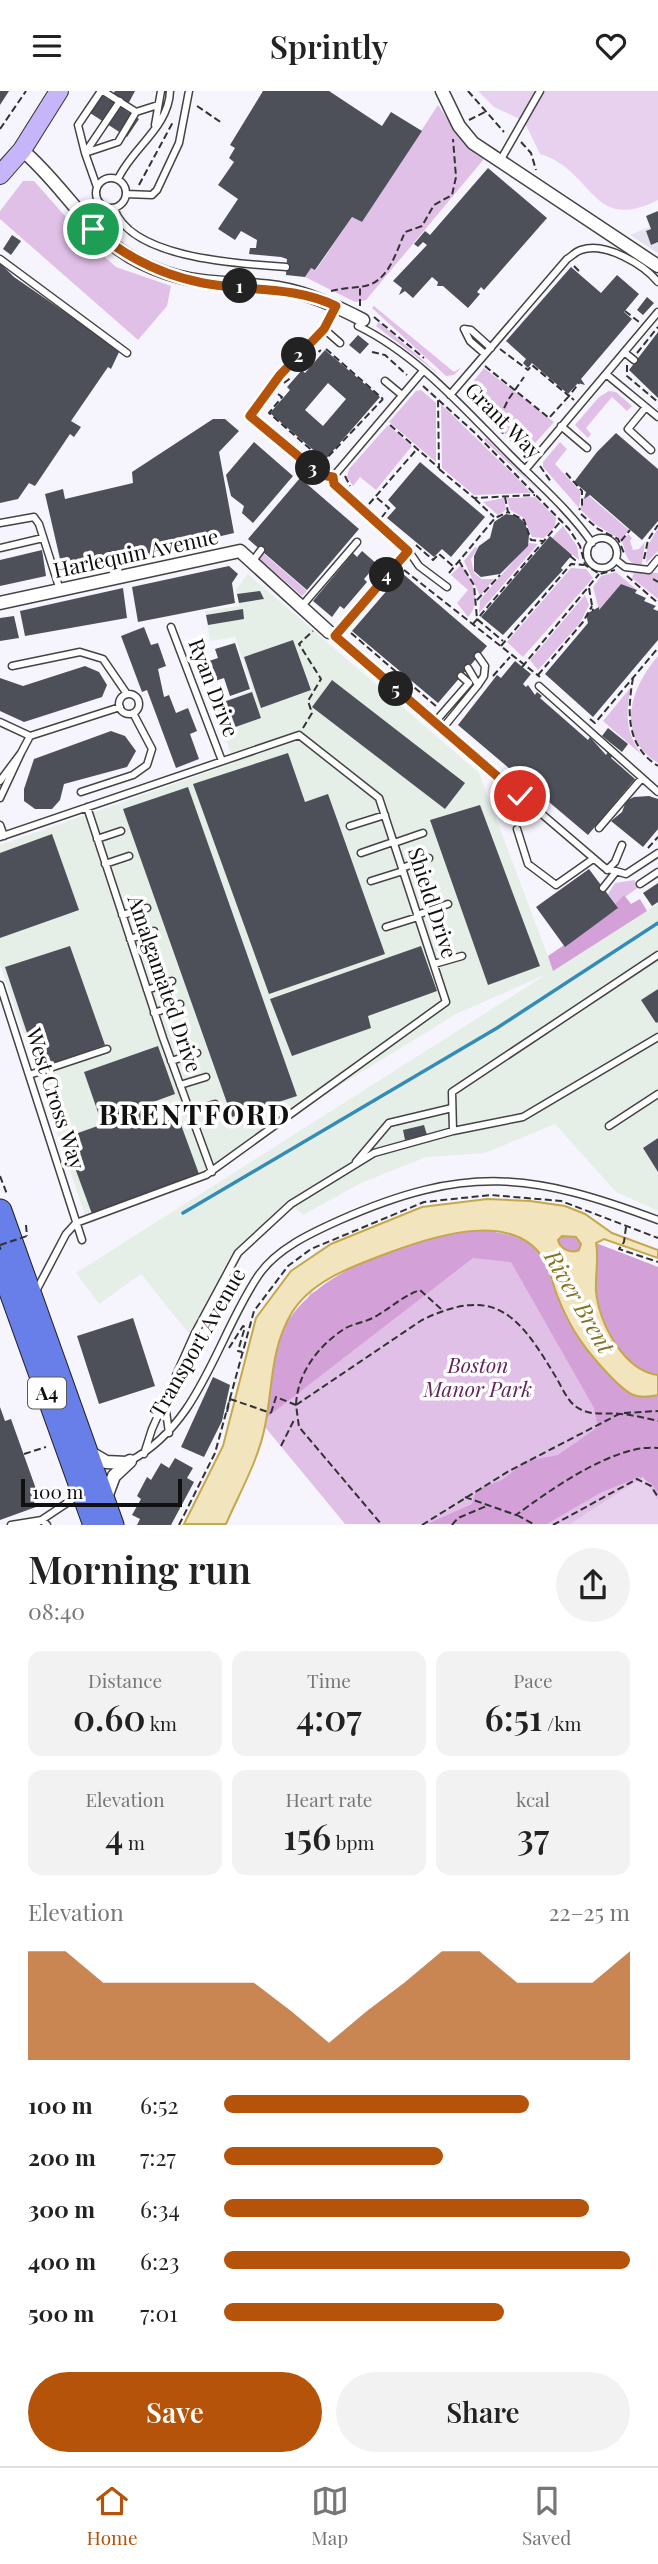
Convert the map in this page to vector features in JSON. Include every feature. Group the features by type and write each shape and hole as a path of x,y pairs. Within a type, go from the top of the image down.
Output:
{"highway":[{"name":"A4","path":"4,1206 17,1301 83,1493 104,1519"},
{"name":"A4","path":"0,1261 84,1446 104,1519"}],"main road":[{"path":"0,175 22,150 59,91"}],"street":[{"path":"442,91 459,126 473,143 658,266"},
{"name":"Grant Way","path":"22,150 44,169 93,229 139,262 166,274 205,284 278,288 362,317"},
{"name":"Harlequin Avenue","path":"0,603 240,551 332,634"},
{"path":"84,1446 93,1456 106,1462 130,1461"},
{"name":"Transport Avenue","path":"104,1519 106,1492 112,1480 130,1461"}],"lane":[{"path":"136,113 102,91 78,125 99,202 114,208 123,223 149,241 175,252 208,261 286,267"},
{"path":"155,127 160,91"},
{"path":"118,179 124,167 166,114 170,91"},
{"path":"127,194 152,195 157,190 179,143 189,91"},
{"path":"500,162 540,91"},
{"path":"85,153 120,101"},
{"path":"85,153 118,142 136,113 158,105"},
{"path":"97,187 103,180 118,179 125,185 127,194 123,202 114,208"},
{"path":"450,395 496,349 567,260 582,249 609,252 630,260 658,282"},
{"path":"0,259 127,353"},
{"path":"333,477 321,475 250,416 280,375 324,329 339,308"},
{"path":"525,470 559,425 658,311"},
{"name":"Grant Way","path":"362,317 377,335 450,395 525,470 592,543"},
{"path":"324,329 340,343"},
{"path":"487,357 470,341 464,329 496,349"},
{"path":"624,352 635,361"},
{"path":"423,371 333,477 334,484 408,551 419,566 447,587"},
{"path":"606,374 658,417"},
{"path":"385,381 402,395"},
{"path":"646,407 628,429 651,450"},
{"path":"559,425 587,449"},
{"path":"0,523 34,517 60,590"},
{"path":"0,548 43,538"},
{"name":"Grant Way","path":"601,538 611,541 617,549 620,564 605,568 596,567 588,556 592,543 601,538"},
{"path":"302,607 356,542"},
{"path":"252,562 261,550"},
{"path":"332,634 408,551"},
{"path":"620,564 649,570 658,559"},
{"path":"384,577 392,584"},
{"path":"354,613 362,620"},
{"name":"Ryan Drive","path":"170,627 222,761"},
{"name":"Harlequin Avenue","path":"332,634 593,859 615,873"},
{"path":"12,666 80,652 103,659 127,694 139,700 138,709 133,713 126,713 120,707 120,700 127,694"},
{"path":"442,729 484,675 485,666 478,656"},
{"path":"468,668 478,685"},
{"path":"435,722 469,683 461,676"},
{"path":"538,686 658,792"},
{"path":"0,722 30,736 120,707"},
{"path":"80,792 133,775 148,765 152,749 133,713"},
{"path":"0,825 2,836 299,735"},
{"name":"Shield Drive","path":"76,1223 212,1172 446,1002 379,798 299,735"},
{"path":"0,797 30,736"},
{"path":"0,781 21,753"},
{"path":"599,828 642,778"},
{"name":"Amalgamated Drive","path":"87,807 154,1013 212,1172"},
{"path":"350,826 385,815"},
{"path":"517,829 528,863 556,885 593,859"},
{"path":"97,839 121,831"},
{"path":"361,853 424,833"},
{"path":"607,870 615,862 622,845"},
{"path":"603,888 615,873 633,872 658,853"},
{"path":"106,864 129,856"},
{"path":"372,881 429,858"},
{"path":"640,884 658,872"},
{"path":"386,927 448,904"},
{"path":"122,915 147,908"},
{"path":"130,939 154,931"},
{"path":"453,1131 452,1092 658,954"},
{"path":"434,964 462,956"},
{"path":"147,990 172,981"},
{"name":"West Cross Way","path":"0,985 82,1240"},
{"path":"154,1013 180,1005"},
{"path":"144,1454 194,1335 238,1253 291,1204 374,1153 453,1131 523,1117 658,1037"},
{"path":"29,1075 107,1049"},
{"path":"171,1061 197,1053"},
{"path":"180,1085 206,1077"},
{"path":"609,1126 658,1094"},
{"path":"190,1111 215,1104"},
{"path":"354,1165 389,1123 452,1108"},
{"name":"Transport Avenue","path":"130,1461 144,1454 169,1433 195,1394 260,1273 284,1249 380,1202 428,1187 465,1181 508,1181 550,1185 589,1195 658,1220"},
{"path":"17,1301 76,1223"},
{"path":"164,1402 169,1433"},
{"path":"34,1524 45,1522 83,1493"},
{"path":"11,1524 45,1522"}],"path":[{"path":"0,129 26,91"},
{"path":"468,91 505,133"},
{"path":"193,103 222,123"},
{"path":"327,292 368,286 385,274 405,232 422,226 435,205 449,198 454,191 454,130 485,111"},
{"path":"137,187 176,118"},
{"path":"518,139 531,153 535,169 545,177"},
{"path":"572,264 578,273"},
{"path":"360,286 362,317 380,320 433,366"},
{"path":"625,311 640,323 646,316"},
{"path":"314,355 328,348 387,403"},
{"path":"315,349 321,350"},
{"path":"496,349 528,370 531,366 575,401"},
{"path":"372,352 384,355 407,376"},
{"path":"480,371 487,357"},
{"path":"485,365 559,425"},
{"path":"283,383 292,376"},
{"path":"495,427 524,377"},
{"path":"550,418 579,383"},
{"path":"417,387 425,386 439,398 536,495 578,543 585,565"},
{"path":"464,390 474,405"},
{"path":"275,392 282,397 269,413 324,461 383,399"},
{"path":"439,398 439,468"},
{"path":"392,417 387,422 495,518"},
{"path":"488,419 527,454 530,452"},
{"path":"353,429 360,435"},
{"path":"369,504 417,449"},
{"path":"543,459 541,469 553,484"},
{"path":"347,470 346,480 354,491"},
{"path":"523,666 600,574 613,571 620,564 624,553 620,542 598,529 578,510 582,506 582,491 566,473"},
{"path":"474,498 536,495"},
{"path":"505,496 508,512"},
{"path":"376,497 389,508 382,516"},
{"path":"449,573 495,518 508,512"},
{"path":"508,512 524,520 531,540 544,541"},
{"path":"472,625 561,522"},
{"path":"644,569 643,552 658,526"},
{"path":"620,542 630,530"},
{"path":"413,543 433,560 439,554 454,567"},
{"path":"500,647 575,560 570,556"},
{"path":"459,561 472,579 477,601 477,619"},
{"path":"571,564 585,565 600,574"},
{"path":"620,564 625,575 658,603"},
{"path":"402,569 547,684"},
{"path":"477,601 500,575"},
{"path":"589,587 593,611"},
{"path":"538,676 583,622 592,606"},
{"path":"477,619 505,642"},
{"path":"351,630 349,632 437,707"},
{"path":"299,644 321,679 307,701 312,713 299,735"},
{"path":"585,715 595,723 658,648"},
{"path":"492,677 510,656"},
{"path":"634,677 629,701 630,728 645,758 658,766"},
{"path":"0,1175 4,1206"},
{"path":"180,1524 215,1453 254,1311 288,1266 311,1249 424,1202 491,1195 561,1201 658,1238"},
{"path":"0,1245 29,1235 26,1225"},
{"path":"626,1226 624,1242 619,1249 658,1262"},
{"path":"382,1524 299,1427 296,1417 297,1385 309,1363 345,1328 368,1321 406,1295 420,1290 442,1310"},
{"path":"296,1405 422,1320 442,1310 472,1304 503,1310 528,1330 572,1404 590,1415 658,1411"},
{"path":"224,1350 231,1348 243,1326 238,1351 243,1352"},
{"path":"228,1412 230,1399 271,1413 276,1397 296,1405"},
{"path":"422,1524 465,1497 619,1413 658,1421"},
{"path":"281,1446 296,1417"},
{"path":"516,1515 568,1477 639,1445 658,1448"},
{"path":"24,1454 46,1447"},
{"path":"553,1524 637,1479 650,1486 658,1497"},
{"path":"465,1497 535,1524"},
{"path":"452,1524 458,1518 490,1505"}],"shaded area":[{"path":"478,91 658,91 658,200 636,208 619,209 605,205 558,162 540,154 524,121 494,107"},
{"path":"650,227 646,232 651,245 658,242 658,253 630,235"},
{"path":"248,574 479,773 553,970 658,904 658,1211 616,1192 555,1124 485,1153 426,1157 361,1183 303,1215 287,1201 232,1253 189,1334 141,1274 99,1304 76,1273 547,974 456,1014 321,1097 208,1179 88,1224 0,964 0,845 234,763 214,705 253,690 235,637 210,641 205,611 239,606 236,589"},
{"path":"624,895 631,904 640,899 647,911 553,971 548,956 617,909 615,904"},
{"path":"482,1230 515,1236 532,1246 546,1264 558,1298 581,1341 595,1359 628,1391 644,1397 658,1395 658,1493 651,1483 639,1477 600,1493 547,1524 427,1524 472,1504 476,1490 502,1480 526,1461 558,1455 598,1427 594,1408 511,1262 473,1258 266,1418 277,1344 295,1312 315,1292 340,1274 397,1248 427,1239"},
{"path":"562,1235 576,1237 581,1244 579,1250 569,1251 563,1248 558,1240"},
{"path":"596,1243 658,1267 658,1375 634,1365 615,1344 608,1331 596,1292"},
{"path":"643,1477 658,1500 658,1524 570,1524"}],"green space":[{"path":"438,105 455,130 484,159 366,300 355,302 305,277 311,268 316,270 352,217 362,222"},
{"path":"23,181 34,181 89,243 116,267 171,286 167,306 138,340 0,219 0,211"},
{"path":"374,306 454,372 462,367 454,375 446,376 372,308"},
{"path":"379,322 441,376 376,326"},
{"path":"484,368 554,422 528,451 493,423 470,396 468,388"},
{"path":"421,390 436,403 436,462 389,422 416,391"},
{"path":"609,391 616,392 632,406 627,411 612,397 586,428 591,434 588,438 575,425 599,397"},
{"path":"441,404 531,493 474,495 442,468"},
{"path":"388,425 412,446 376,490 360,477 353,486 347,477 349,469"},
{"path":"486,438 541,493 484,440"},
{"path":"560,442 567,449 555,464 581,492 579,508 543,467 543,462"},
{"path":"589,496 629,530 621,540 595,524 580,509 583,498"},
{"path":"535,497 556,518 555,526 544,538 532,537 524,518 510,510 507,498"},
{"path":"504,498 506,510 498,515 483,502"},
{"path":"563,526 577,546 579,560 552,538"},
{"path":"658,528 658,551 646,563 647,547"},
{"path":"628,534 632,538 630,541 633,550 639,549 645,542 642,564 632,563 628,558 622,542"},
{"path":"529,543 538,544 479,613 480,600"},
{"path":"475,547 478,548 471,559 474,573 482,579 494,579 480,596 464,561"},
{"path":"263,553 307,591 302,596 259,558"},
{"path":"461,565 469,577 475,598 475,605 468,617 457,603 468,590 451,575"},
{"path":"571,568 586,569 593,578 523,657 507,642"},
{"path":"616,572 637,590 621,584 599,610 593,587 601,576"},
{"path":"634,572 658,573 658,599 632,578"},
{"path":"585,595 589,605 580,623 538,670 530,660"},
{"path":"658,656 658,763 644,752 636,739 631,711 640,682"},
{"path":"631,687 628,723 642,755 603,721"},
{"path":"634,880 639,887 615,904 608,894 615,883"},
{"name":"Boston Manor Park","path":"576,1236 658,1267 658,1524 345,1524 265,1427 269,1396 310,1293"}],"water":[{"name":"River Brent","path":"487,1199 565,1206 585,1214 612,1233 658,1250 658,1258 604,1239 596,1243 596,1292 602,1317 615,1344 624,1355 634,1365 658,1375 658,1395 633,1395 594,1359 568,1319 547,1265 534,1247 517,1236 496,1231 451,1234 428,1240 348,1269 322,1283 300,1302 291,1314 279,1341 265,1426 258,1451 226,1524 184,1524 223,1446 256,1318 291,1271 331,1244 422,1207","holes":["562,1236 576,1237 581,1244 576,1251 563,1248 558,1240"]}],"building":[{"path":"0,91 9,91 0,105"},
{"path":"96,91 109,100 115,91 135,91 125,110 139,119 127,137 84,109"},
{"path":"263,91 329,91 382,126 391,112 422,131 362,222 352,217 315,270 311,268 305,277 286,275 287,259 249,254 250,248 256,248 257,240 241,231 235,240 218,229 238,199 218,185 234,162 229,158 235,148 230,145"},
{"path":"488,168 547,218 484,290 481,287 477,292 480,294 468,308 443,286 437,286 438,282 432,277 413,298 405,291 399,295 402,288 393,281 427,245 423,242 418,247 414,244 425,231 430,235"},
{"path":"658,211 658,242 651,245 646,231 651,229 646,216"},
{"path":"12,235 21,241 11,255 3,249"},
{"path":"0,263 14,277 120,350 111,369 108,367 71,421 81,427 74,437 70,434 35,486 29,483 18,499 0,503"},
{"path":"571,267 601,293 617,275 639,294 624,312 632,319 581,379 585,385 578,383 568,394 532,363 528,368 523,363 526,359 506,341"},
{"path":"647,297 654,303 643,315 637,310"},
{"path":"658,332 658,398 629,370"},
{"path":"358,335 369,344 360,354 349,345"},
{"path":"325,350 380,397 325,460 270,413 290,390 287,387 302,370 305,373","holes":["328,383 346,399 323,426 305,410"]},
{"path":"213,419 225,419 239,431 219,452 234,533 162,550 163,555 150,558 149,553 103,564 105,568 92,572 91,566 63,572 45,494 63,489 65,499 133,483 132,472"},
{"path":"616,433 658,469 658,521 642,540 590,495 584,499 586,492 574,482"},
{"path":"254,442 293,476 253,523 242,513 244,506 231,496 226,475"},
{"path":"420,462 485,517 451,557 442,549 434,557 387,518 396,508 388,500"},
{"path":"300,478 359,529 307,590 248,539"},
{"path":"506,514 517,516 525,523 529,535 528,546 500,574 481,577 474,571 474,556 479,546 490,538 494,522"},
{"path":"550,536 572,555 561,568 563,570 503,635 481,617"},
{"path":"42,550 46,576 0,586 0,560"},
{"path":"362,551 377,564 364,579 367,582 344,609 340,606 332,617 313,601 353,553 357,557"},
{"path":"229,566 238,574 232,583 235,603 138,622 132,587"},
{"path":"402,573 487,646 438,703 352,631"},
{"path":"621,584 637,590 635,593 646,598 644,601 656,606 653,609 658,611 658,640 593,717 545,674 588,623 586,614 599,607 599,610"},
{"path":"123,588 127,618 25,636 20,611"},
{"path":"260,591 264,599 239,603 237,594"},
{"path":"243,609 244,619 208,625 206,615"},
{"path":"14,616 19,638 0,641 0,618"},
{"path":"144,627 151,645 158,643 166,666 158,669 164,697 169,695 176,713 188,708 197,731 190,734 199,759 176,768 147,690 142,692 121,636"},
{"path":"293,640 311,690 261,708 244,657"},
{"path":"235,643 250,689 230,696 224,678 215,681 209,661 218,658 215,649"},
{"path":"515,661 531,674 523,684 526,687 528,685 535,695 537,692 542,696 540,698 588,740 590,737 606,755 608,752 611,758 635,779 588,835 458,725 497,675 501,678"},
{"path":"85,666 99,672 107,685 102,697 24,722 0,711 0,678 23,686"},
{"path":"332,680 465,783 445,809 312,707"},
{"path":"252,692 261,718 224,731 215,705"},
{"path":"608,728 628,744 622,752 602,736"},
{"path":"111,731 125,736 136,751 127,767 64,784 60,800 52,809 35,809 24,801 24,789 34,759"},
{"path":"288,753 305,802 328,794 385,954 269,994 193,784"},
{"path":"188,787 297,1096 232,1117 123,809"},
{"path":"649,796 658,799 658,829 643,847 611,821 622,812 626,801 634,797"},
{"path":"480,805 540,966 488,985 430,820"},
{"path":"52,834 79,910 0,938 0,853"},
{"path":"589,869 618,908 565,947 536,907"},
{"path":"658,883 658,902 652,906 643,893"},
{"path":"70,946 105,1045 39,1069 5,967"},
{"path":"421,946 437,991 368,1016 371,1028 292,1056 270,999"},
{"path":"658,989 658,1022 656,1023 641,1000"},
{"path":"158,1046 175,1094 101,1121 84,1072"},
{"path":"148,1108 152,1120 176,1111 199,1174 92,1214 64,1138"},
{"path":"424,1125 427,1135 405,1140 403,1130"},
{"path":"658,1138 658,1172 643,1148"},
{"path":"133,1318 155,1386 99,1404 77,1336"},
{"path":"213,1377 230,1385 222,1421 204,1457 181,1447"},
{"path":"0,1407 5,1421 11,1419 36,1489 30,1491 36,1507 0,1520"},
{"path":"175,1458 193,1468 187,1478 194,1482 171,1525 137,1525 140,1519 132,1515 141,1499 137,1496 147,1477 151,1480 161,1463 169,1468"}],"railway":[{"path":"183,1213 497,1028 658,923"}],"district":[{"name":"BRENTFORD","path":"195,1115"}],"route":[{"path":"93,229 139,262 166,274 205,284 278,288 336,306 324,329 280,375 250,416 321,475 333,477 334,484 408,551 335,636 520,796"}]}
